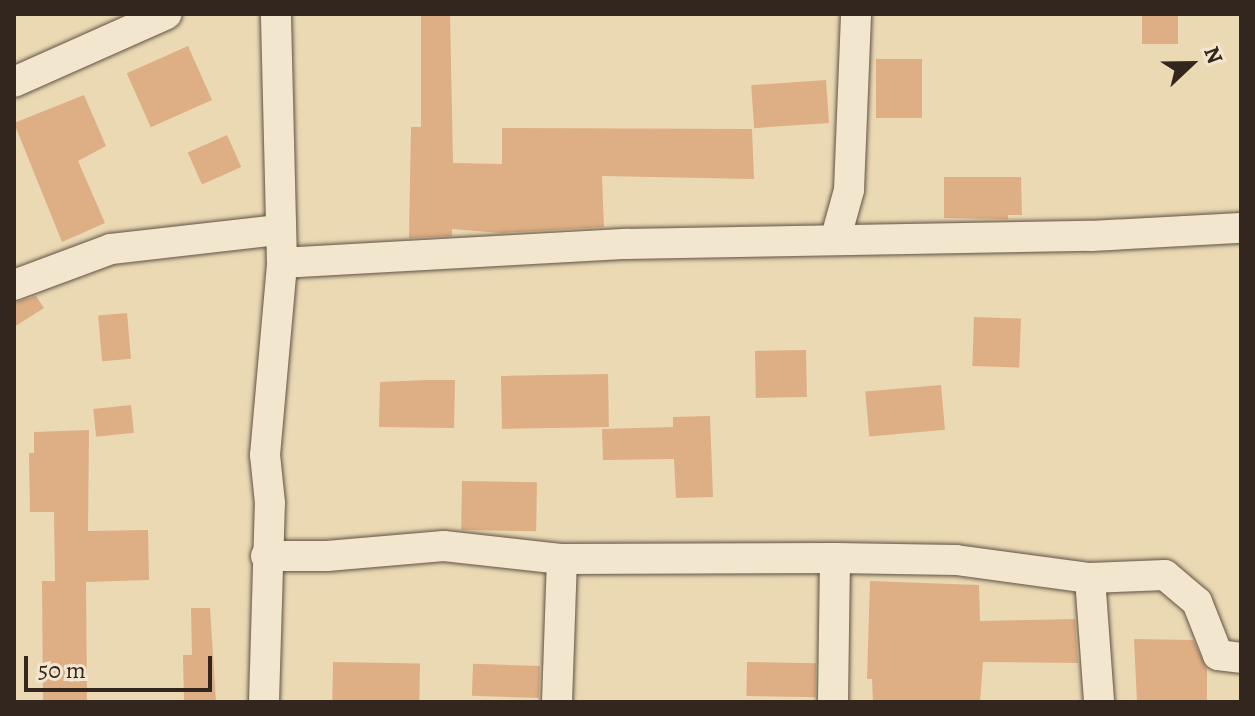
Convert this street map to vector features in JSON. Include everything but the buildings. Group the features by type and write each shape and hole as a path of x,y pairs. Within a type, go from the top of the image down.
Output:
{"street":[{"path":"14,82 167,14"},
{"path":"264,702 266,556 270,503 265,455 282,263 276,14"},
{"path":"836,237 850,175 856,14"},
{"path":"282,263 836,237 1091,236 1241,228"},
{"path":"14,285 111,249 279,230"},
{"path":"266,556 327,556 444,546 562,559 956,560 1090,578 1165,575 1197,602 1218,655 1241,658"},
{"path":"833,702 835,558"},
{"path":"557,702 562,559"},
{"path":"1090,578 1099,702"}]}
